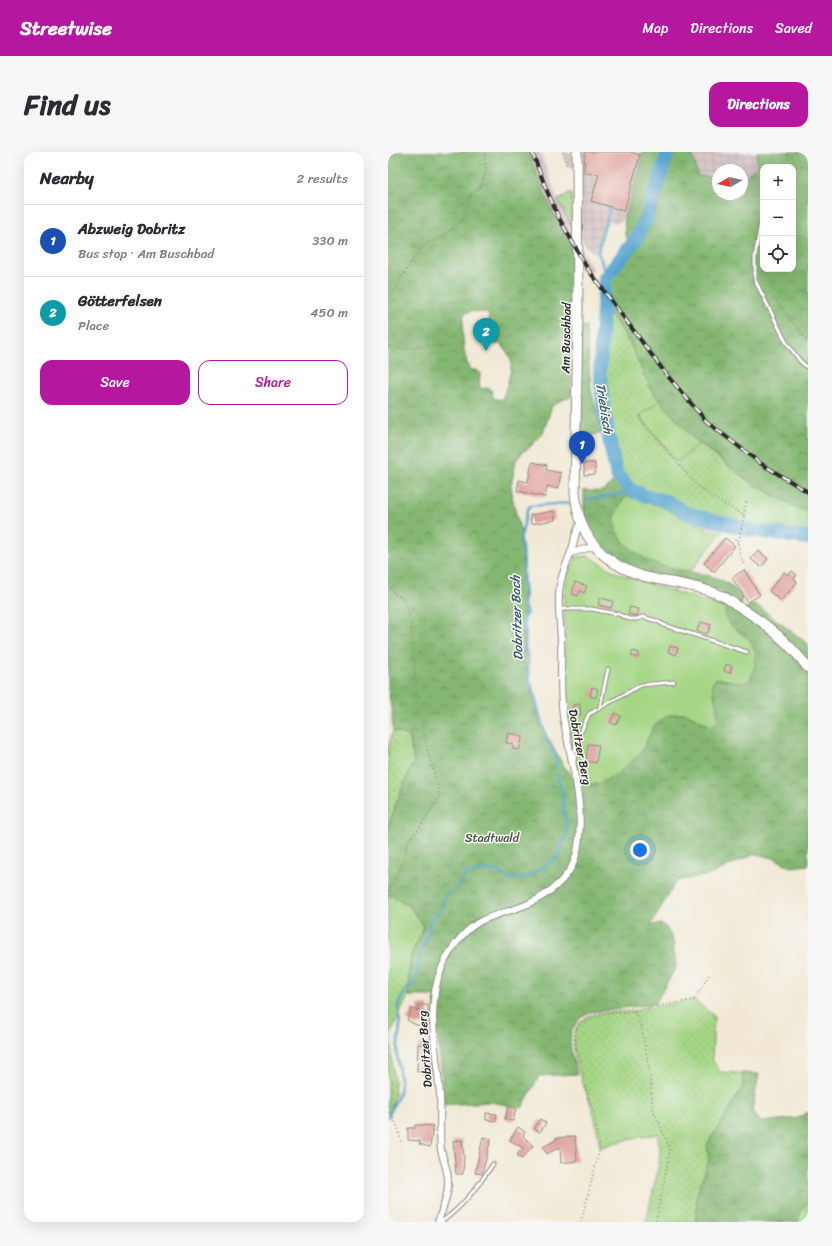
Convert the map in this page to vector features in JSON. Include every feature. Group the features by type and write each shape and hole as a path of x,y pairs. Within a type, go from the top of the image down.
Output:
{"main road":[{"name":"Am Buschbad","path":"577,152 578,315 575,492 580,523"},
{"path":"580,523 595,546 613,563 644,576 705,589 722,596 763,622 798,654 808,668"}],"street":[{"name":"Dobritzer Berg","path":"438,1222 445,1199 448,1182 442,1151 440,1096 434,1032 433,1002 441,968 462,936 477,923 524,906 540,898 554,887 571,868 577,850 580,807 560,696 561,640 559,597 562,577 574,544 577,528 580,523"},
{"path":"571,553 595,546"}],"lane":[{"path":"760,227 755,256 755,280 786,342 800,361 808,368"},
{"path":"560,609 591,609 618,614 629,619 644,617 747,652"},
{"path":"600,707 608,669"},
{"path":"574,768 576,742 588,714 641,685 674,682"},
{"path":"441,1222 450,1216 474,1192 494,1164"}],"path":[{"path":"388,296 395,290 411,262 424,245 445,235 461,222 471,195 480,188 486,172 485,152"},
{"path":"563,152 566,164 576,169"},
{"path":"784,164 789,152"},
{"path":"765,290 775,299 808,342"},
{"path":"388,346 399,349 432,345 455,348 466,353"},
{"path":"640,415 641,420 696,485 715,499 744,516"},
{"path":"745,566 740,557 738,543 746,502"},
{"path":"735,539 738,543"},
{"path":"388,584 395,594 402,598 407,607 411,625 416,688 419,698 417,703 439,792 439,798 417,831 408,840 404,860 388,893"},
{"path":"581,1222 600,1148 595,1116 580,1074 574,1045 575,1031 582,1021 593,1015 694,1000 709,975"},
{"path":"634,1010 642,1030 649,1067 653,1109 670,1149 656,1222"},
{"path":"389,1113 399,1129 401,1143"}],"shaded area":[{"path":"529,152 540,152 558,200 571,225 570,231 593,269 588,275 557,220 544,192"},
{"path":"563,152 642,152 642,159 627,212 620,222 614,223 606,221 598,253 588,249 577,232 576,169 566,164"},
{"path":"693,152 757,152 757,167 748,174 748,164 712,164 712,177 698,176 692,155"}],"green space":[{"name":"Stadtwald","path":"388,152 528,152 544,192 573,250 571,397 552,406 543,433 516,460 511,486 521,534 523,558 525,662 539,722 563,765 579,783 598,784 640,754 654,726 668,715 686,713 711,726 718,714 712,684 715,678 743,683 740,632 729,625 725,616 722,595 744,609 755,604 808,644 808,865 791,867 774,858 754,854 709,875 676,881 651,925 660,924 667,928 673,941 676,967 655,1004 592,1012 580,1018 571,1032 570,1045 577,1074 539,1076 522,1108 491,1102 444,1105 434,996 408,996 410,957 424,927 409,905 388,894 388,828 399,796 414,761 409,736 393,731 388,689","holes":["471,311 488,313 489,320 483,330 487,338 495,344 501,344 511,360 510,375 502,400 493,398 492,391 488,388 482,389 479,386 480,373 476,370 470,370 465,356 463,335 464,314"]},
{"path":"642,152 693,152 692,155 698,176 712,177 712,200 748,200 748,174 757,167 757,152 808,152 808,512 799,509 747,480 692,437 654,394 630,343 603,303 605,278 630,244 625,234 624,216 627,212 642,159"},
{"path":"569,193 572,193 571,225 558,200"},
{"path":"603,303 630,343 654,394 660,401 640,415 641,419 677,462 699,443 747,480 799,509 808,512 808,529 806,539 748,529 704,519 687,513 666,502 637,493 627,487 620,478 613,458 601,382 600,356"},
{"path":"586,326 591,390 602,433 593,435 580,434 580,327"},
{"path":"660,401 699,443 677,462 641,419 640,415"},
{"path":"617,475 631,490 621,503 650,561 675,569 711,576 725,582 742,597 741,605 721,592 691,581 642,572 617,561 596,541 584,520 584,490 604,490 610,485"},
{"path":"627,496 662,507 703,527 722,532 690,572 651,562 628,546 618,534 615,521 616,515 618,509"},
{"path":"588,556 617,573 725,608 725,616 729,624 750,640 756,654 755,666 750,680 743,683 716,678 712,684 718,714 717,721 711,726 686,713 668,715 654,726 640,754 616,775 598,784 580,783 567,722 565,698 564,593 568,572 577,557"},
{"path":"393,731 409,736 414,761 399,796 388,828 388,748"},
{"path":"388,894 409,905 424,927 410,957 408,996 390,1034 395,1093 390,1113 388,1113"},
{"path":"694,1000 714,1016 712,1059 720,1072 743,1073 742,1089 707,1145 709,1159 697,1195 696,1222 646,1222 659,1164 660,1147 657,1134 613,1143 600,1148 594,1115 582,1080 575,1052 574,1039 576,1028 583,1020 601,1013 634,1011"},
{"path":"743,1073 759,1074 752,1111 761,1122 798,1118 808,1112 808,1201 800,1213 798,1222 696,1222 697,1195 709,1159 707,1145 742,1089"},
{"path":"808,1201 808,1222 798,1222 800,1213"}],"building":[{"path":"585,152 630,152 640,155 624,211 591,201 599,174 584,173"},
{"path":"532,462 547,465 546,470 561,473 558,489 547,486 545,497 517,491 519,480 528,482"},
{"path":"584,463 595,463 595,474 584,475"},
{"path":"554,511 555,520 531,524 530,515"},
{"path":"725,538 735,546 714,572 704,563"},
{"path":"758,550 768,559 761,567 751,559"},
{"path":"744,570 760,595 748,602 732,578"},
{"path":"792,571 797,575 794,579 797,582 781,601 769,591 784,572 788,575"},
{"path":"575,582 587,586 584,593 580,591 578,596 572,594"},
{"path":"600,598 613,601 611,608 598,605"},
{"path":"630,607 639,609 637,616 628,614"},
{"path":"700,622 711,625 707,634 697,631"},
{"path":"670,646 678,648 676,655 668,652"},
{"path":"633,651 639,653 638,658 631,656"},
{"path":"726,664 732,666 730,673 724,671"},
{"path":"592,687 598,689 596,698 590,696"},
{"path":"580,704 581,715 574,716 573,705"},
{"path":"615,713 621,716 616,725 610,722"},
{"path":"508,733 523,736 519,750 513,749 513,744 506,743"},
{"path":"588,744 599,745 596,763 586,761"},
{"path":"418,1005 428,1005 428,1025 416,1025 407,1020 412,1009 418,1011"},
{"path":"418,1044 430,1044 433,1074 424,1075 424,1071 417,1072"},
{"path":"508,1107 516,1109 513,1121 505,1119"},
{"path":"486,1113 497,1114 496,1121 486,1120"},
{"path":"540,1119 546,1123 540,1132 534,1129"},
{"path":"415,1125 433,1126 430,1147 419,1144 420,1141 408,1140 408,1128 415,1128"},
{"path":"518,1127 525,1132 523,1136 533,1146 522,1159 517,1155 523,1148 510,1140"},
{"path":"575,1136 577,1161 561,1163 560,1147 547,1154 543,1147 556,1140 556,1138"},
{"path":"483,1137 491,1139 482,1174 475,1173"},
{"path":"462,1140 464,1155 463,1174 456,1174 453,1141"}],"waterway":[{"name":"Triebisch","path":"668,152 650,209 637,238 605,278 600,372 604,411 617,475 631,490 646,496 666,501 689,514 751,530 808,538"},
{"path":"605,278 598,253 610,209"},
{"name":"Dobritzer Bach","path":"585,500 617,495 631,490"},
{"name":"Dobritzer Bach","path":"556,767 556,758 547,739 534,691 530,682 528,657 525,647 526,634 523,619 527,613 523,603 525,596 523,572 524,563 520,541 527,511 530,506 570,503"},
{"name":"Dobritzer Bach","path":"388,1117 401,1087 397,1053 400,1025 398,1005 406,989 412,986 414,981 419,967 421,949 428,934 430,921 442,909 446,895 456,890 468,872 488,870 496,871 512,879 520,879 528,877 558,858 559,848 566,838 567,828 562,793 557,774"}],"railway":[{"path":"532,152 559,218 587,268 666,374 707,422 760,463 808,492"}],"place":[{"name":"Götterfelsen","path":"486,351"},
{"name":"Abzweig Dobritz","path":"582,464"}]}
